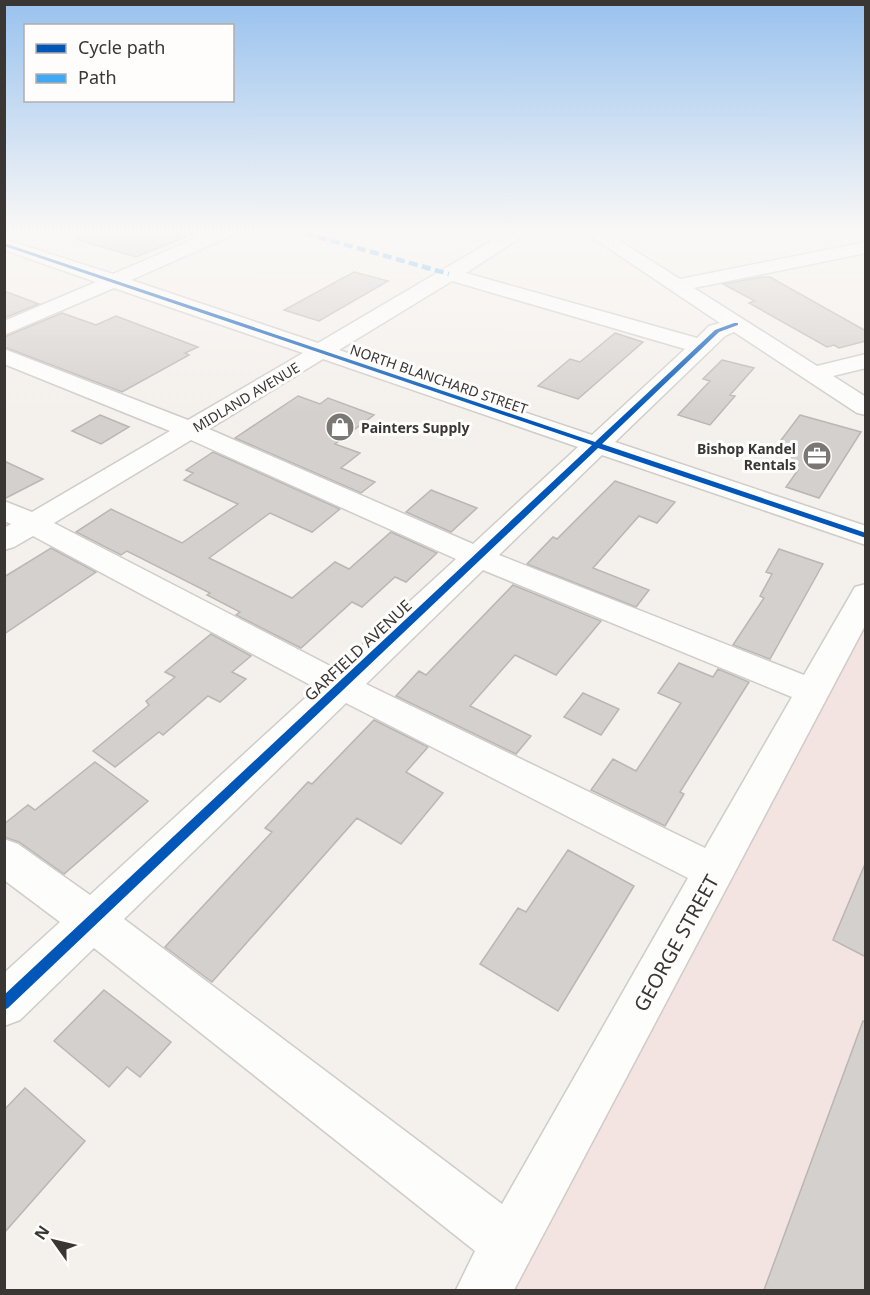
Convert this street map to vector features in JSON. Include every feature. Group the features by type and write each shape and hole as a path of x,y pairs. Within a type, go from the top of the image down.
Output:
{"street":[{"path":"4,329 83,293"},
{"name":"NORTH BLANCHARD STREET","path":"147,293 866,536"},
{"name":"MIDLAND AVENUE","path":"14,524 190,430 417,293"},
{"path":"517,293 700,346"},
{"path":"689,293 866,408"},
{"name":"GARFIELD AVENUE","path":"4,1004 700,346 717,331 736,324"},
{"path":"4,356 190,430 478,557 814,692"},
{"path":"815,374 866,361"},
{"path":"14,524 715,872"},
{"name":"GEORGE STREET","path":"484,1290 866,594"},
{"path":"4,856 92,921 510,1244"}],"shaded area":[{"path":"865,590 865,1290 472,1290"}],"building":[{"path":"4,293 11,293 39,304 4,318"},
{"path":"315,293 367,293 319,321 284,310"},
{"path":"741,293 799,293 866,331 866,341 839,348 834,345 827,347 749,303 755,301"},
{"path":"62,313 96,325 116,316 198,347 185,353 189,355 122,392 4,347 4,337"},
{"path":"615,333 643,342 578,399 538,386 570,359 580,362"},
{"path":"722,360 754,368 730,395 735,396 710,425 678,415 710,381 703,379"},
{"path":"298,396 320,404 328,398 374,415 335,444 360,453 341,468 375,482 361,493 235,438"},
{"path":"100,415 129,427 101,444 72,431"},
{"name":"Bishop Kandel Rentals","path":"800,415 861,432 819,498 786,487 798,470 782,464 793,448 778,444"},
{"path":"213,452 340,509 312,532 270,513 209,558 292,598 335,562 349,569 391,532 437,553 406,582 395,577 362,607 352,602 301,648 236,615 240,612 207,595 210,593 127,551 121,555 76,532 111,509 182,543 238,504 184,480 193,473 186,470"},
{"path":"4,461 43,479 4,499"},
{"path":"615,481 675,502 657,523 639,516 593,568 649,590 636,607 527,564 553,537 557,539"},
{"path":"431,490 477,508 451,532 406,512"},
{"path":"51,548 96,572 4,634 4,577"},
{"path":"779,549 823,564 770,659 733,645 764,598 760,596 772,574 766,572"},
{"path":"513,585 601,621 556,675 515,655 470,706 531,736 516,754 396,696 419,671 426,675"},
{"path":"211,634 251,656 232,672 246,679 220,702 208,696 163,735 159,732 115,767 93,751 149,705 146,701 175,677 165,672"},
{"path":"679,663 713,677 718,669 749,682 680,792 684,794 665,826 591,790 613,759 636,771 681,703 658,693"},
{"path":"583,693 619,709 601,735 564,717"},
{"path":"374,720 428,747 406,772 443,793 401,844 357,818 212,982 165,947 272,832 265,828 308,782 312,784"},
{"path":"95,762 148,801 64,874 19,842 4,837 4,824 28,805 35,810"},
{"path":"568,850 634,886 558,1011 480,964 518,908 526,912"},
{"path":"866,864 866,957 833,940"},
{"path":"104,990 171,1042 140,1077 127,1067 109,1087 54,1041"},
{"path":"863,1021 866,1022 866,1290 764,1290"},
{"path":"25,1088 85,1141 4,1233 4,1110"}],"cycle path":[{"path":"150,293 866,536"},
{"path":"4,1004 717,331 736,324"}],"place":[{"name":"Painters Supply","path":"340,427"},
{"name":"Bishop Kandel Rentals","path":"817,456"}]}
